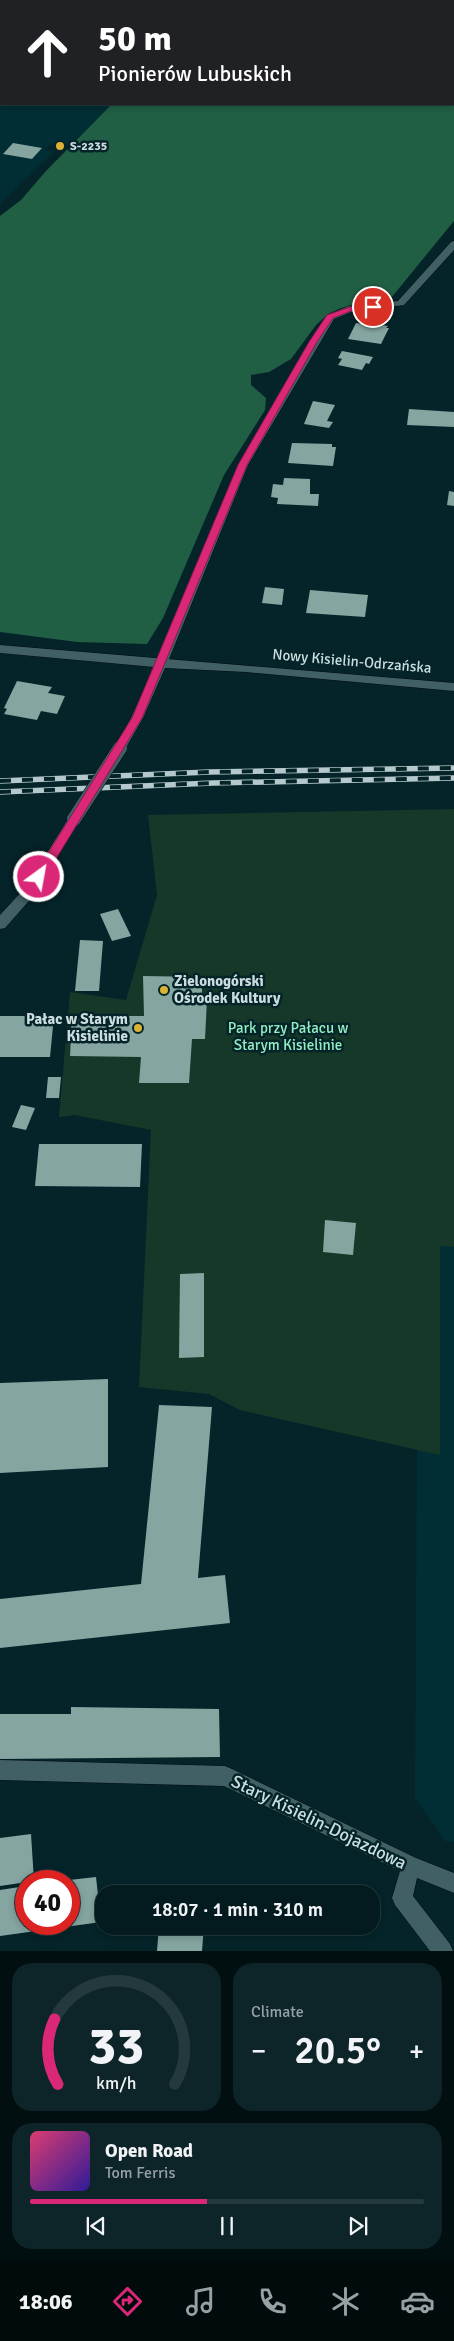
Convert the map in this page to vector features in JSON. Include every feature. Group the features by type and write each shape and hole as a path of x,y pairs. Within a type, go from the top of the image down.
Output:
{"street":[{"path":"0,924 30,891 137,718 243,465 330,317 350,309 401,303 454,244"},
{"name":"Nowy Kisielin-Odrzańska","path":"0,649 161,664 246,668 454,686"},
{"name":"Stary Kisielin-Dojazdowa","path":"0,1770 225,1776 412,1866 454,1883"},
{"path":"412,1866 402,1898 443,1951"}],"shaded area":[{"path":"0,105 111,105 71,145 52,143 45,150 54,152 0,204"},
{"path":"440,1245 454,1247 454,1842 445,1841 415,1798 417,1449 440,1455"}],"green space":[{"path":"111,105 454,105 454,221 391,298 341,308 328,314 316,325 291,359 269,372 251,375 251,385 266,398 265,410 224,475 163,618 147,644 77,642 0,632 0,216 21,200 46,171"},
{"name":"Park przy Pałacu w Starym Kisielinie","path":"454,809 454,1247 440,1246 440,1455 240,1410 209,1394 139,1387 151,1130 75,1115 59,1117 70,992 126,1000 157,895 148,815"}],"building":[{"path":"13,143 42,148 32,159 3,154"},
{"path":"356,323 372,325 372,323 388,326 386,328 389,328 381,344 348,339"},
{"path":"342,351 373,357 362,370 338,365 342,359 338,358"},
{"path":"313,401 335,405 327,421 333,422 329,428 304,424"},
{"path":"409,409 454,412 454,427 407,425"},
{"path":"292,443 332,444 332,447 336,447 333,466 288,463"},
{"path":"284,478 310,479 310,494 319,494 318,506 277,504 278,498 271,497 273,484 283,485"},
{"path":"449,491 454,492 454,506 447,505"},
{"path":"265,587 284,589 282,605 262,603"},
{"path":"310,590 368,595 365,617 306,613"},
{"path":"17,681 52,687 48,693 65,696 57,714 41,711 37,720 4,714 7,709 4,708"},
{"path":"118,909 131,936 112,941 100,914"},
{"path":"80,940 103,941 99,991 75,991"},
{"name":"Pałac w Starym Kisielinie","path":"143,976 202,977 202,999 207,999 205,1039 192,1039 189,1083 139,1083 141,1057 70,1056 72,1016 144,1016"},
{"path":"0,1016 54,1016 50,1057 0,1057"},
{"path":"48,1077 61,1077 59,1098 46,1098"},
{"path":"21,1105 35,1108 26,1130 12,1127"},
{"path":"39,1144 142,1144 140,1187 35,1186"},
{"path":"325,1220 356,1223 353,1255 323,1252"},
{"path":"204,1273 204,1357 179,1358 180,1274"},
{"path":"108,1379 108,1467 0,1473 0,1383"},
{"path":"159,1405 212,1407 198,1578 225,1575 230,1623 0,1648 0,1599 141,1584"},
{"path":"71,1707 219,1709 220,1757 0,1759 0,1714 71,1714"},
{"path":"31,1834 33,1870 15,1870 15,1884 0,1886 0,1838"},
{"path":"96,1877 95,1923 80,1925 80,1879"},
{"path":"15,1888 15,1934 0,1936 0,1890"},
{"path":"158,1935 203,1935 202,1951 157,1951"}],"railway":[{"path":"0,781 209,772 454,768"},
{"path":"0,792 213,783 454,778"}],"place":[{"name":"S-2235","path":"60,146"},
{"name":"Zielonogórski Ośrodek Kultury","path":"164,990"},
{"name":"Pałac w Starym Kisielinie","path":"138,1028"}],"route":[{"path":"39,877 137,718 243,465 313,342 330,317 350,309 373,307"}]}
